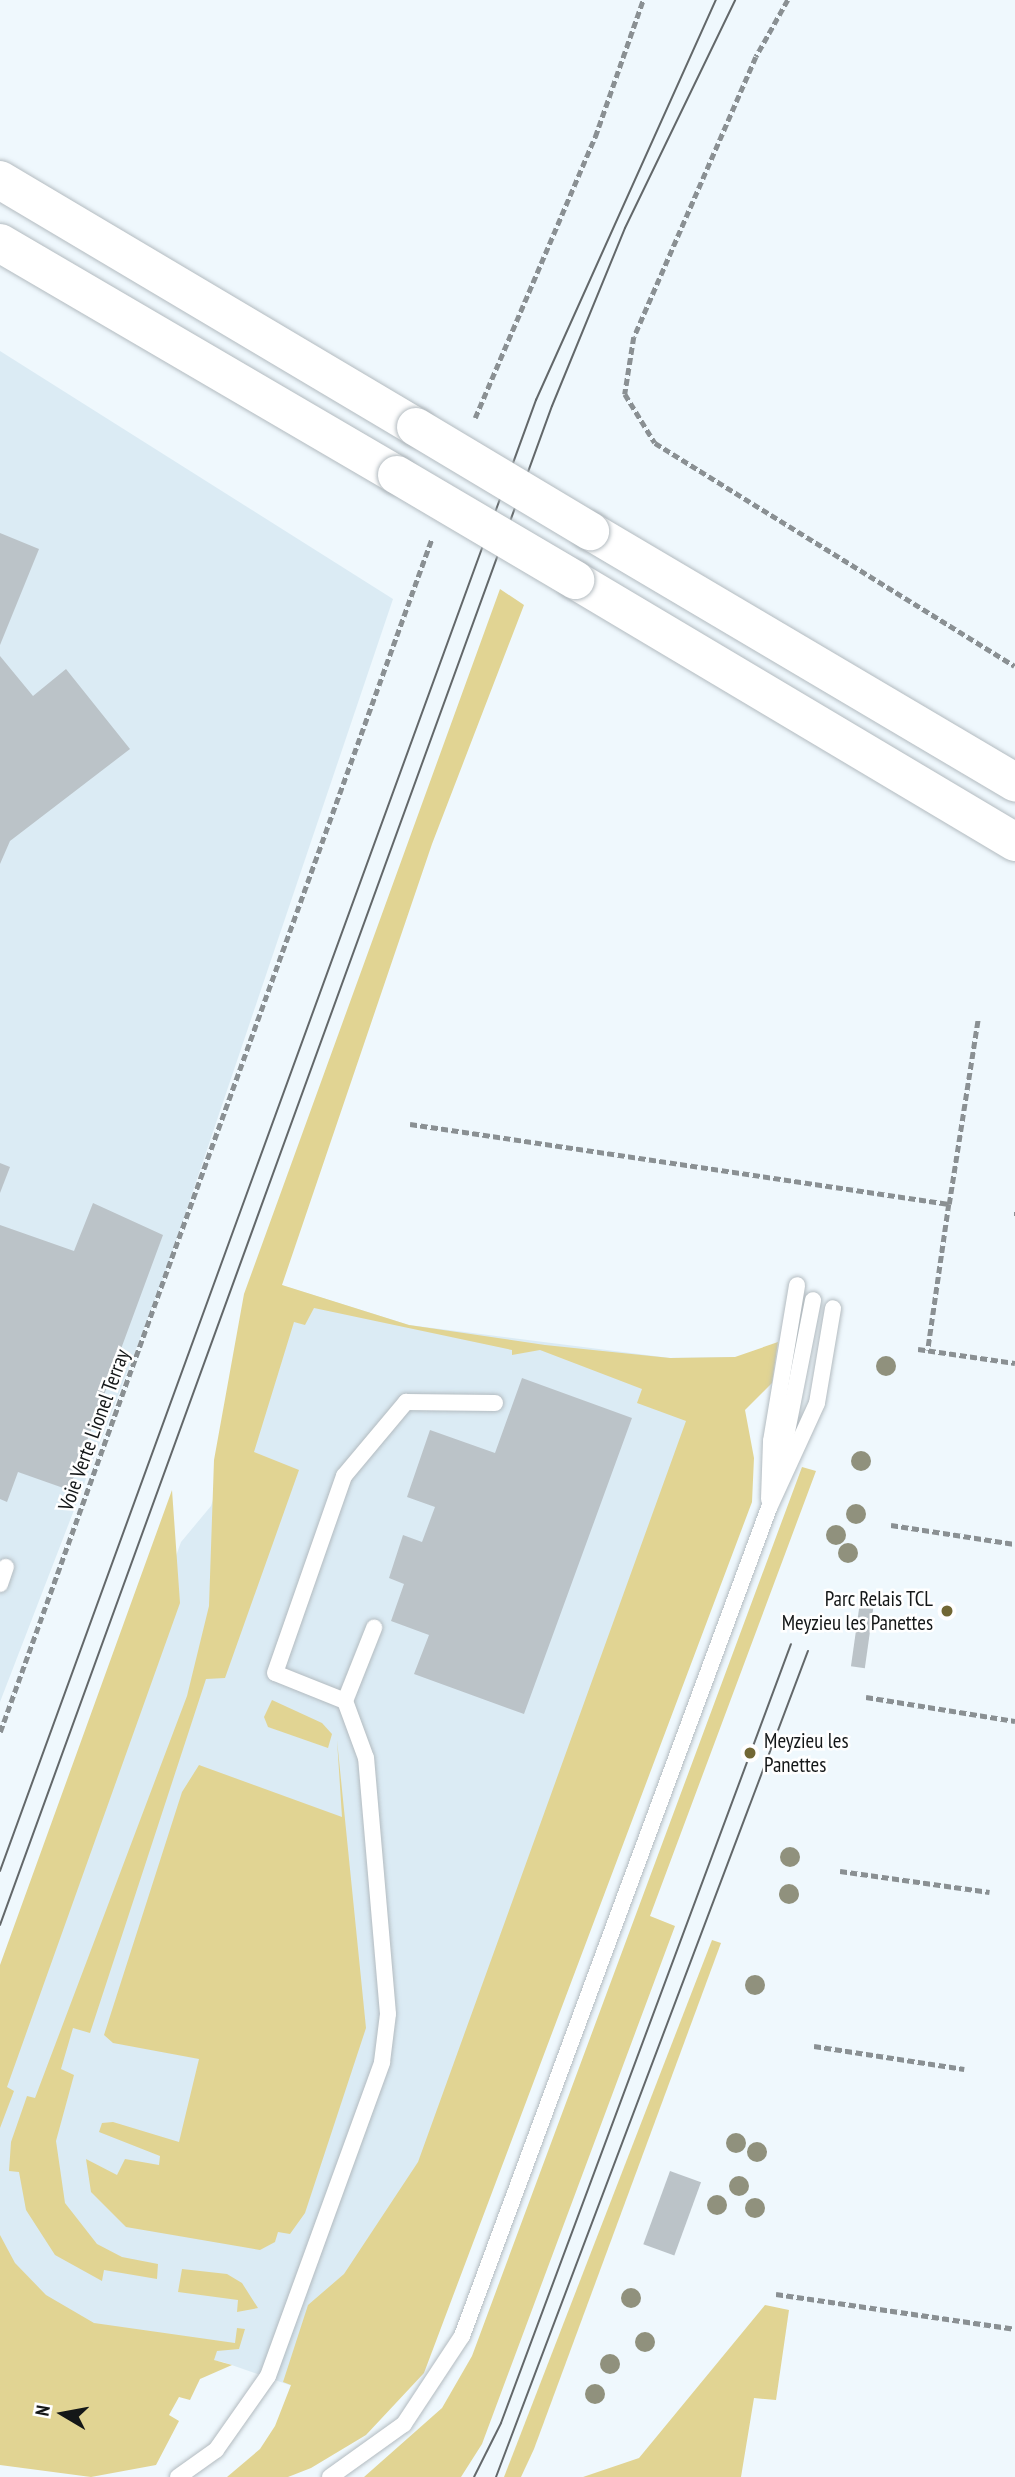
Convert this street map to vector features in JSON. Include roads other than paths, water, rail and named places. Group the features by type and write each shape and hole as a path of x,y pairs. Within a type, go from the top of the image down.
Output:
{"main road":[{"path":"0,180 1015,782"},
{"path":"0,243 1015,842"}],"lane":[{"path":"769,1508 771,1441 797,1285"},
{"path":"769,1508 794,1415 813,1300"},
{"path":"330,2477 404,2424 462,2336 769,1508 817,1403 833,1308"},
{"path":"345,1701 275,1673 344,1476 406,1402 495,1404"},
{"path":"0,1584 6,1567"},
{"path":"178,2477 216,2450 268,2376 382,2062 388,2014 366,1758 345,1701 374,1628"}],"tram line":[{"path":"0,1871 536,400 716,0"},
{"path":"0,1925 552,406 625,228 735,0"},
{"path":"474,2477 501,2423 791,1644"},
{"path":"496,2477 808,1651"}],"place":[{"name":"Parc Relais TCL Meyzieu les Panettes","path":"947,1611"},
{"name":"Meyzieu les Panettes","path":"750,1753"}]}
